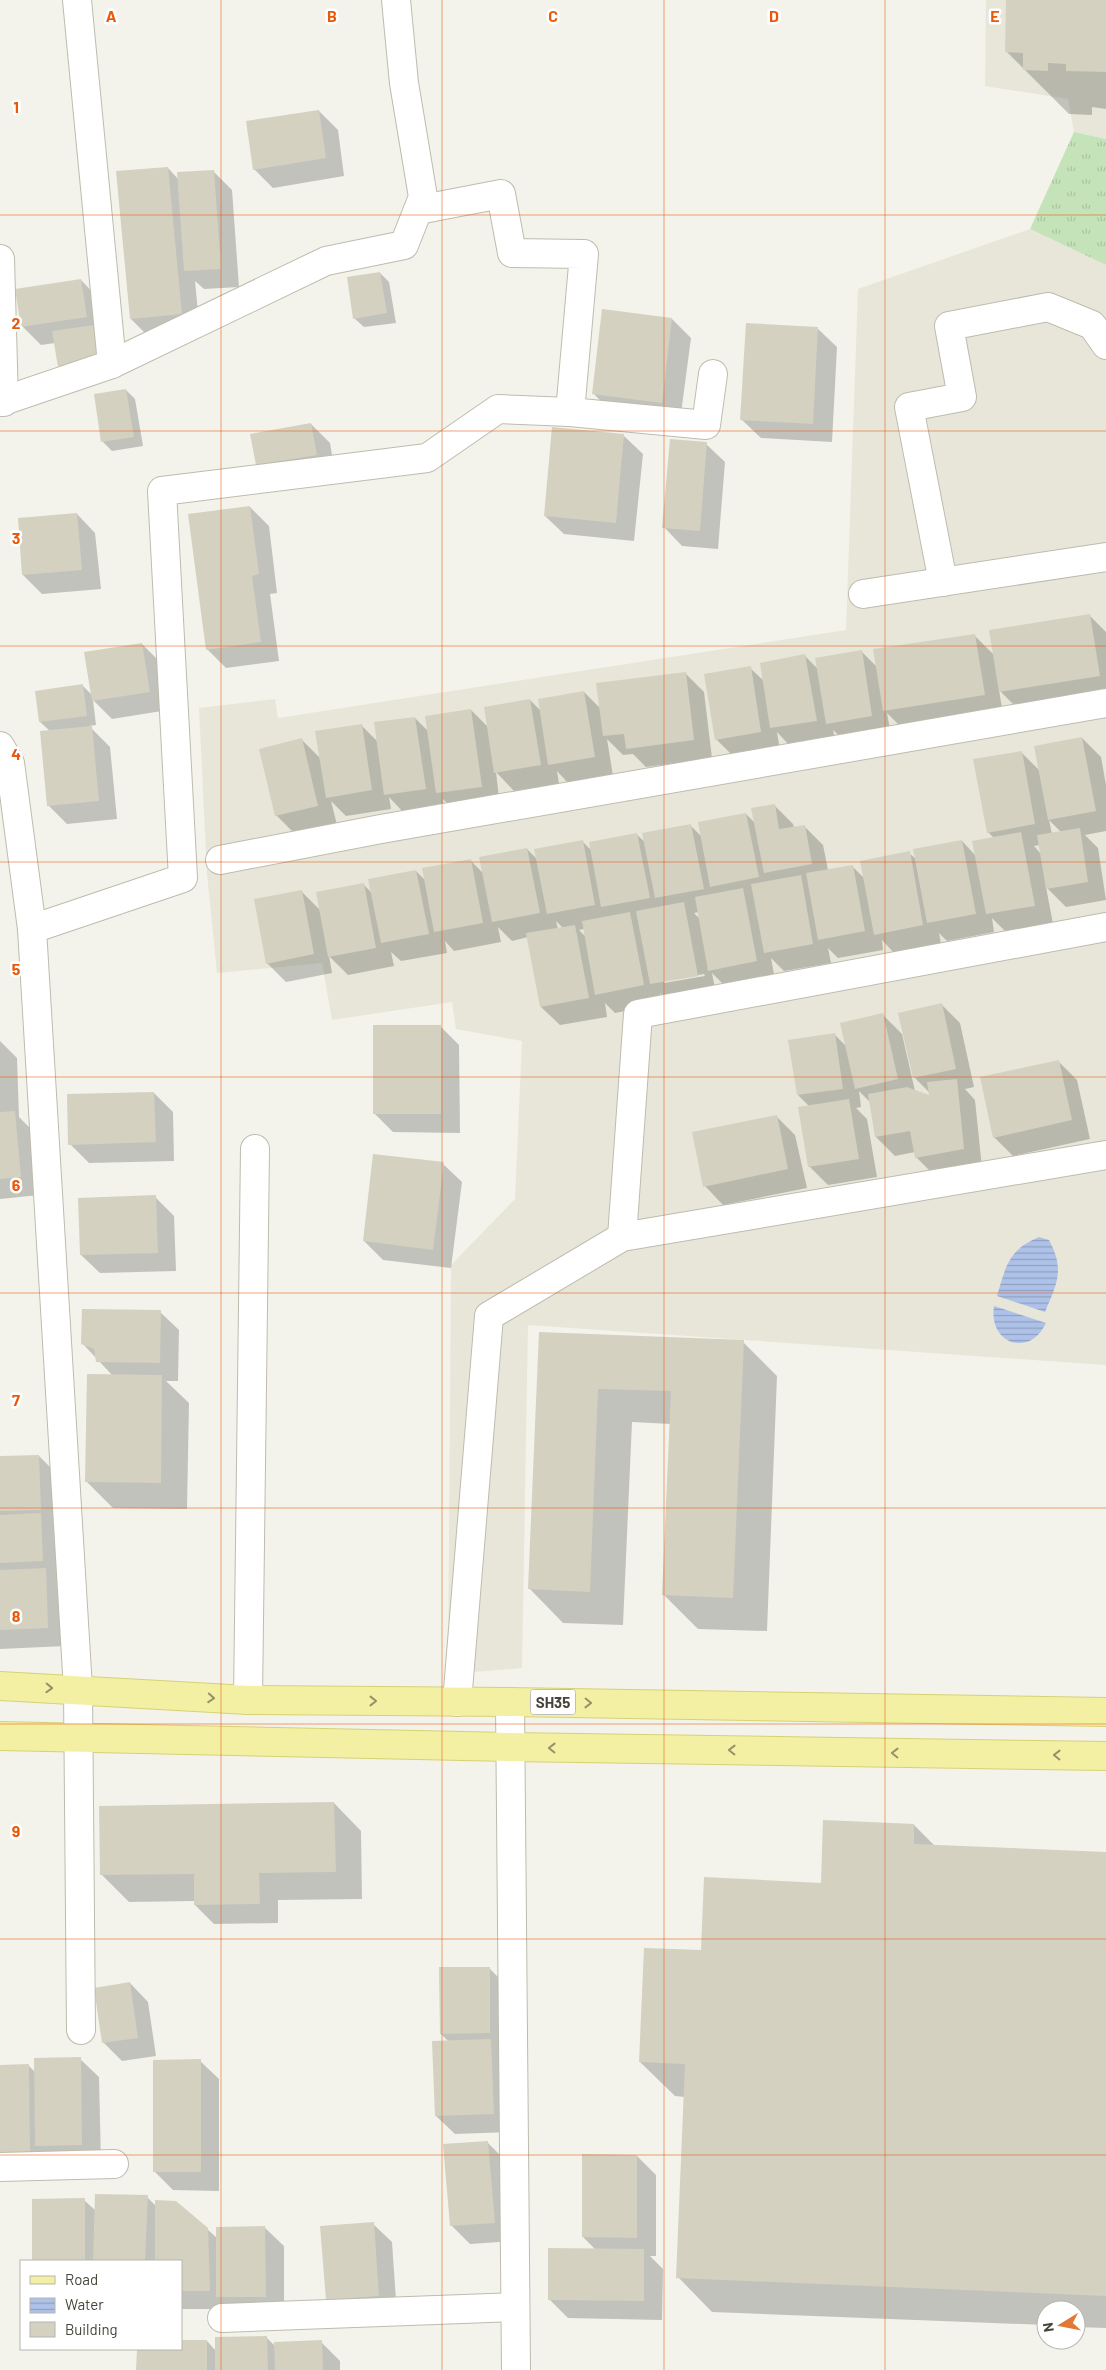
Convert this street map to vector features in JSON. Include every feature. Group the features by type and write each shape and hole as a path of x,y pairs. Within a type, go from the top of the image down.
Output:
{"main road":[{"name":"SH35","path":"0,1686 248,1700 510,1702 1106,1712"},
{"path":"0,1736 510,1747 1106,1756"}],"street":[{"path":"77,0 112,364"},
{"path":"0,259 2,402 112,364 326,261 404,245 423,197 404,83 396,0"},
{"path":"418,210 501,194 512,252 584,254 570,412"},
{"path":"942,582 909,407 962,397 949,326 1048,307 1092,325 1106,345"},
{"path":"32,928 182,878 162,491 427,458 498,409 570,412 706,425 713,374"},
{"path":"863,594 1106,557"},
{"path":"220,860 391,827 1106,703"},
{"path":"0,746 10,763 32,928 78,1689 81,2030"},
{"path":"622,1237 638,1014 1106,927"},
{"path":"248,1700 255,1149"},
{"path":"457,1702 489,1316 622,1237 1106,1154"},
{"path":"510,1702 516,2370"},
{"path":"0,2167 114,2164"},
{"path":"222,2318 515,2307"}],"shaded area":[{"path":"986,0 1106,0 1106,139 1074,132 1068,99 985,86"},
{"path":"1030,229 1106,265 1106,1365 528,1325 522,1668 448,1674 451,1265 515,1199 522,1041 456,1029 452,1002 332,1020 322,963 217,973 207,874 199,708 275,699 278,718 846,630 858,289"}],"green space":[{"path":"1074,132 1106,139 1106,265 1030,229"}],"water":[{"path":"1039,1237 1049,1240 1058,1268 1056,1284 1045,1312 997,1296 1006,1268 1014,1253"},
{"path":"994,1306 1046,1323 1039,1334 1030,1340 1021,1343 1012,1342 997,1330 994,1319"}],"building":[{"path":"1006,0 1106,0 1106,72 1066,71 1066,64 1048,63 1048,71 1023,70 1023,53 1005,52"},
{"path":"319,110 326,158 253,170 246,121"},
{"path":"168,167 182,314 130,319 116,171"},
{"path":"214,170 221,269 184,271 177,172"},
{"path":"380,272 387,313 353,319 347,277"},
{"path":"81,279 87,317 21,327 15,289"},
{"path":"602,309 672,318 662,403 592,394"},
{"path":"746,323 818,327 813,424 740,420"},
{"path":"94,325 100,361 58,367 52,331"},
{"path":"126,389 134,437 101,442 94,394"},
{"path":"311,423 317,455 256,465 250,434"},
{"path":"552,427 624,434 616,523 544,516"},
{"path":"670,439 707,442 700,531 662,528"},
{"path":"250,506 259,574 252,576 261,642 206,650 188,514"},
{"path":"77,513 82,570 22,575 18,518"},
{"path":"1090,614 1100,676 999,692 989,630"},
{"path":"975,634 985,695 883,711 873,649"},
{"path":"142,643 150,692 92,701 84,652"},
{"path":"862,650 872,716 826,724 815,658"},
{"path":"805,654 817,721 770,728 760,663"},
{"path":"751,666 761,732 715,740 704,674"},
{"path":"686,672 694,740 626,749 624,734 603,736 596,683"},
{"path":"83,684 87,716 39,722 35,691"},
{"path":"584,691 595,757 548,765 538,699"},
{"path":"530,699 541,765 494,773 484,707"},
{"path":"471,709 482,787 436,793 425,716"},
{"path":"415,717 426,789 384,795 374,722"},
{"path":"362,724 372,790 326,798 315,731"},
{"path":"92,726 99,801 47,806 40,731"},
{"path":"1082,737 1096,811 1048,820 1034,746"},
{"path":"302,738 318,806 275,816 259,749"},
{"path":"1022,751 1035,824 987,833 973,759"},
{"path":"775,804 779,829 805,825 812,864 764,873 751,808"},
{"path":"746,813 759,877 710,887 698,822"},
{"path":"691,824 704,889 655,898 642,833"},
{"path":"1080,828 1088,882 1046,889 1037,835"},
{"path":"1021,832 1035,906 986,914 972,841"},
{"path":"637,833 650,898 601,907 589,842"},
{"path":"583,840 595,905 547,914 534,849"},
{"path":"962,840 976,914 927,923 913,849"},
{"path":"527,848 540,913 492,922 479,857"},
{"path":"910,851 923,925 874,935 860,861"},
{"path":"471,859 483,923 434,932 422,868"},
{"path":"853,865 865,931 818,940 806,873"},
{"path":"416,870 429,934 381,943 368,879"},
{"path":"801,875 813,944 764,953 751,884"},
{"path":"364,883 376,948 328,957 316,892"},
{"path":"743,888 757,961 708,971 695,897"},
{"path":"302,890 314,954 266,964 254,899"},
{"path":"684,902 698,976 650,984 636,911"},
{"path":"630,912 644,985 595,995 582,921"},
{"path":"575,925 589,998 540,1007 526,933"},
{"path":"942,1003 956,1069 913,1078 898,1013"},
{"path":"883,1013 898,1079 855,1089 840,1023"},
{"path":"373,1025 441,1025 441,1114 373,1114"},
{"path":"835,1033 843,1089 797,1095 788,1040"},
{"path":"1059,1060 1072,1120 993,1138 980,1077"},
{"path":"957,1079 964,1149 915,1158 910,1131 875,1137 868,1094 907,1087 929,1095 927,1082"},
{"path":"154,1092 156,1142 68,1145 67,1094"},
{"path":"849,1099 859,1159 808,1167 798,1107"},
{"path":"15,1111 21,1177 0,1179 0,1112"},
{"path":"777,1115 788,1169 703,1187 692,1132"},
{"path":"373,1154 444,1162 433,1250 363,1241"},
{"path":"156,1195 158,1253 80,1255 78,1198"},
{"path":"82,1309 161,1310 160,1363 96,1362 94,1349 81,1344"},
{"path":"539,1332 744,1340 733,1598 662,1595 671,1391 598,1389 590,1592 528,1589"},
{"path":"87,1374 162,1375 161,1483 85,1482"},
{"path":"39,1455 41,1510 0,1511 0,1456"},
{"path":"41,1513 43,1561 0,1563 0,1515"},
{"path":"46,1568 48,1628 0,1630 0,1570"},
{"path":"334,1802 336,1872 259,1873 260,1904 194,1905 194,1874 100,1875 99,1806"},
{"path":"823,1820 914,1824 914,1844 1106,1852 1106,2296 676,2278 685,2064 639,2062 644,1948 701,1950 704,1877 821,1883"},
{"path":"439,1967 490,1967 490,2033 440,2034"},
{"path":"130,1982 138,2038 102,2043 94,1988"},
{"path":"491,2039 494,2114 435,2116 432,2041"},
{"path":"81,2057 82,2145 35,2146 34,2058"},
{"path":"201,2059 201,2172 153,2172 153,2060"},
{"path":"29,2064 30,2152 0,2153 0,2065"},
{"path":"488,2141 495,2223 450,2226 443,2144"},
{"path":"582,2154 637,2155 637,2238 582,2237"},
{"path":"95,2194 148,2195 145,2260 93,2260"},
{"path":"85,2198 85,2260 32,2260 32,2199"},
{"path":"155,2200 176,2201 208,2228 210,2291 182,2291 182,2260 155,2260"},
{"path":"374,2222 379,2296 326,2300 320,2226"},
{"path":"265,2226 266,2297 216,2297 216,2227"},
{"path":"548,2248 644,2249 644,2301 548,2300"},
{"path":"267,2336 268,2370 215,2370 215,2337"},
{"path":"182,2340 207,2340 207,2370 136,2370 137,2350 182,2350"},
{"path":"322,2340 323,2370 275,2370 274,2342"}]}
